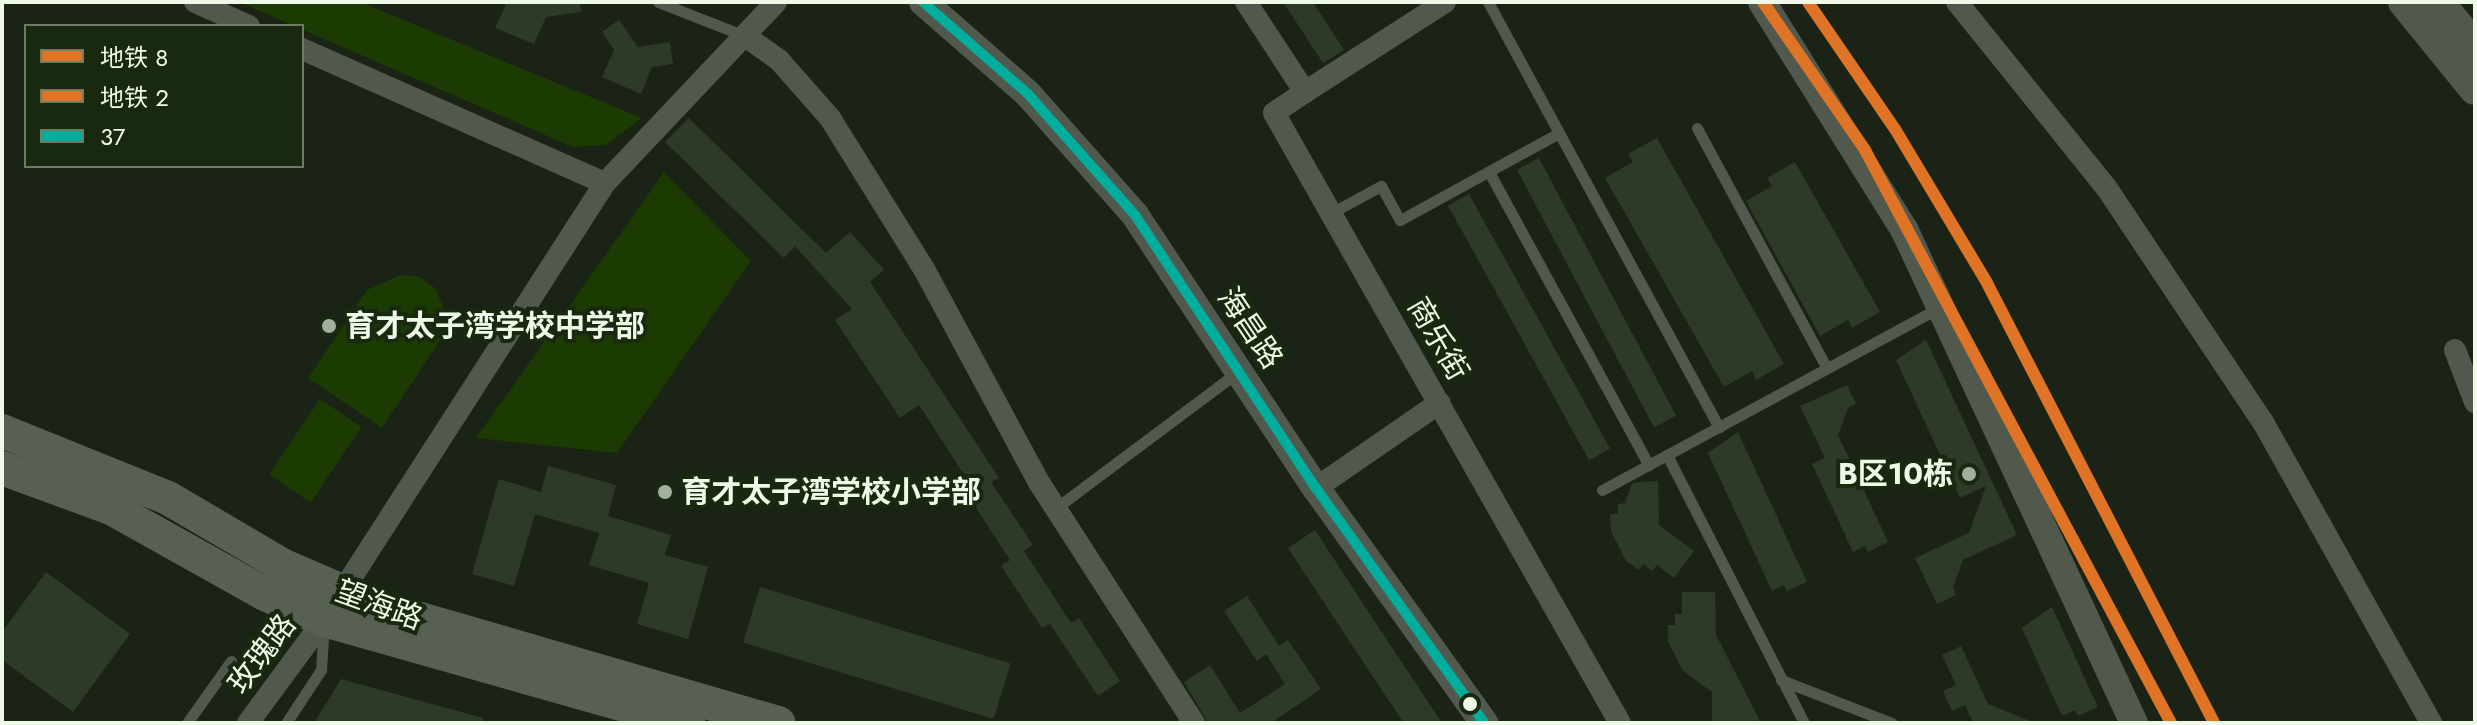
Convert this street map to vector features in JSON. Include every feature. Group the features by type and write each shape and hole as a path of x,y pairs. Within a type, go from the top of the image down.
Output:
{"main road":[{"path":"2404,2 2475,89"},
{"path":"2438,2 2475,47"},
{"name":"望海路","path":"2,431 168,498 282,565 333,606 689,723"},
{"name":"望海路","path":"2,468 111,508 265,594 408,618 779,723"}],"street":[{"path":"195,2 244,24"},
{"name":"玫瑰路","path":"248,723 333,606 605,183 776,2"},
{"name":"海昌路","path":"923,2 1028,94 1135,215 1316,488 1484,723"},
{"path":"1246,2 1305,92 1445,2"},
{"path":"1762,2 1870,170 1942,306 2134,723"},
{"path":"1957,2 2106,187 2263,422 2431,723"},
{"path":"745,36 779,60 830,118 924,269 1056,508 1194,723"},
{"path":"304,50 605,183"},
{"name":"商乐街","path":"1305,92 1274,113 1620,723"},
{"path":"2455,350 2475,402"},
{"path":"1316,488 1439,403"}],"lane":[{"path":"658,2 745,36"},
{"path":"1488,2 1719,427"},
{"path":"1697,128 1827,368"},
{"path":"1331,213 1381,186 1400,220 1559,133"},
{"path":"1489,172 1649,465"},
{"path":"1602,490 1942,306"},
{"path":"1056,508 1239,372"},
{"path":"1667,455 1804,723"},
{"path":"286,723 321,670 333,606"},
{"path":"187,723 231,661"},
{"path":"1781,680 1892,723"}],"green space":[{"path":"239,2 360,2 642,118 606,145 573,147 304,30 304,24 290,24"},
{"path":"664,172 751,261 617,453 476,438"},
{"path":"401,275 418,276 435,288 448,318 446,331 382,428 308,378 367,290"},
{"path":"320,399 361,427 311,502 269,474"}],"building":[{"path":"507,2 580,2 581,12 546,17 534,44 495,28"},
{"path":"1283,2 1313,2 1344,50 1323,63"},
{"path":"619,20 638,47 670,42 673,64 652,67 641,94 602,77 614,50 602,32"},
{"path":"689,118 826,253 850,232 884,270 870,282 999,478 991,482 1033,545 1024,551 1071,623 1079,618 1120,681 1098,696 1050,624 1042,628 1001,566 1010,560 969,497 976,493 919,405 900,418 835,320 852,309 795,246 784,258 665,142"},
{"path":"1657,138 1784,364 1756,380 1752,371 1724,387 1605,178 1633,162 1628,154"},
{"path":"1539,158 1676,416 1654,428 1517,170"},
{"path":"1795,162 1880,312 1852,328 1848,320 1820,336 1746,201 1772,186 1767,178"},
{"path":"1469,194 1610,449 1589,460 1448,206"},
{"name":"B区10栋","path":"1926,340 2017,535 1963,560 1953,587 1956,595 1937,604 1915,558 1969,533 1986,486 1960,498 1896,360"},
{"path":"1847,385 1856,404 1848,408 1838,435 1888,542 1868,552 1865,546 1853,552 1812,464 1825,458 1800,406"},
{"path":"1738,432 1807,582 1787,591 1784,585 1772,591 1708,453"},
{"path":"548,466 616,485 608,516 671,535 665,555 708,567 688,639 637,624 649,583 589,565 599,533 535,514 514,586 472,574 499,479 541,492"},
{"path":"1658,481 1659,525 1694,551 1674,578 1657,565 1652,571 1643,564 1639,570 1626,561 1611,531 1610,514 1618,514 1618,504 1625,503 1632,483"},
{"path":"1315,530 1442,723 1404,723 1288,548"},
{"path":"46,572 130,634 73,712 2,660 2,632"},
{"path":"760,587 1011,664 994,719 743,642"},
{"path":"1682,592 1715,592 1716,635 1761,723 1712,723 1712,692 1683,671 1668,641 1668,625 1675,625 1675,614 1682,614"},
{"path":"1247,596 1279,646 1288,640 1321,689 1271,723 1208,723 1184,682 1210,665 1240,713 1285,684 1266,654 1257,661 1224,611"},
{"path":"2052,607 2098,707 2078,716 2075,710 2062,716 2022,628"},
{"path":"1961,646 1988,704 2035,723 1973,723 1965,705 1952,711 1943,691 1956,685 1942,655"},
{"path":"341,679 483,718 482,723 314,723"}],"metro line":[{"name":"8","path":"1763,2 1865,150 2171,723"},
{"name":"2","path":"1808,2 1895,129 1987,283 2214,723"}],"transit line":[{"name":"37","path":"923,2 1028,94 1135,215 1316,488 1484,723"}],"place":[{"name":"育才太子湾学校中学部","path":"329,326"},
{"name":"B区10栋","path":"1969,474"},
{"name":"育才太子湾学校小学部","path":"665,492"}]}
